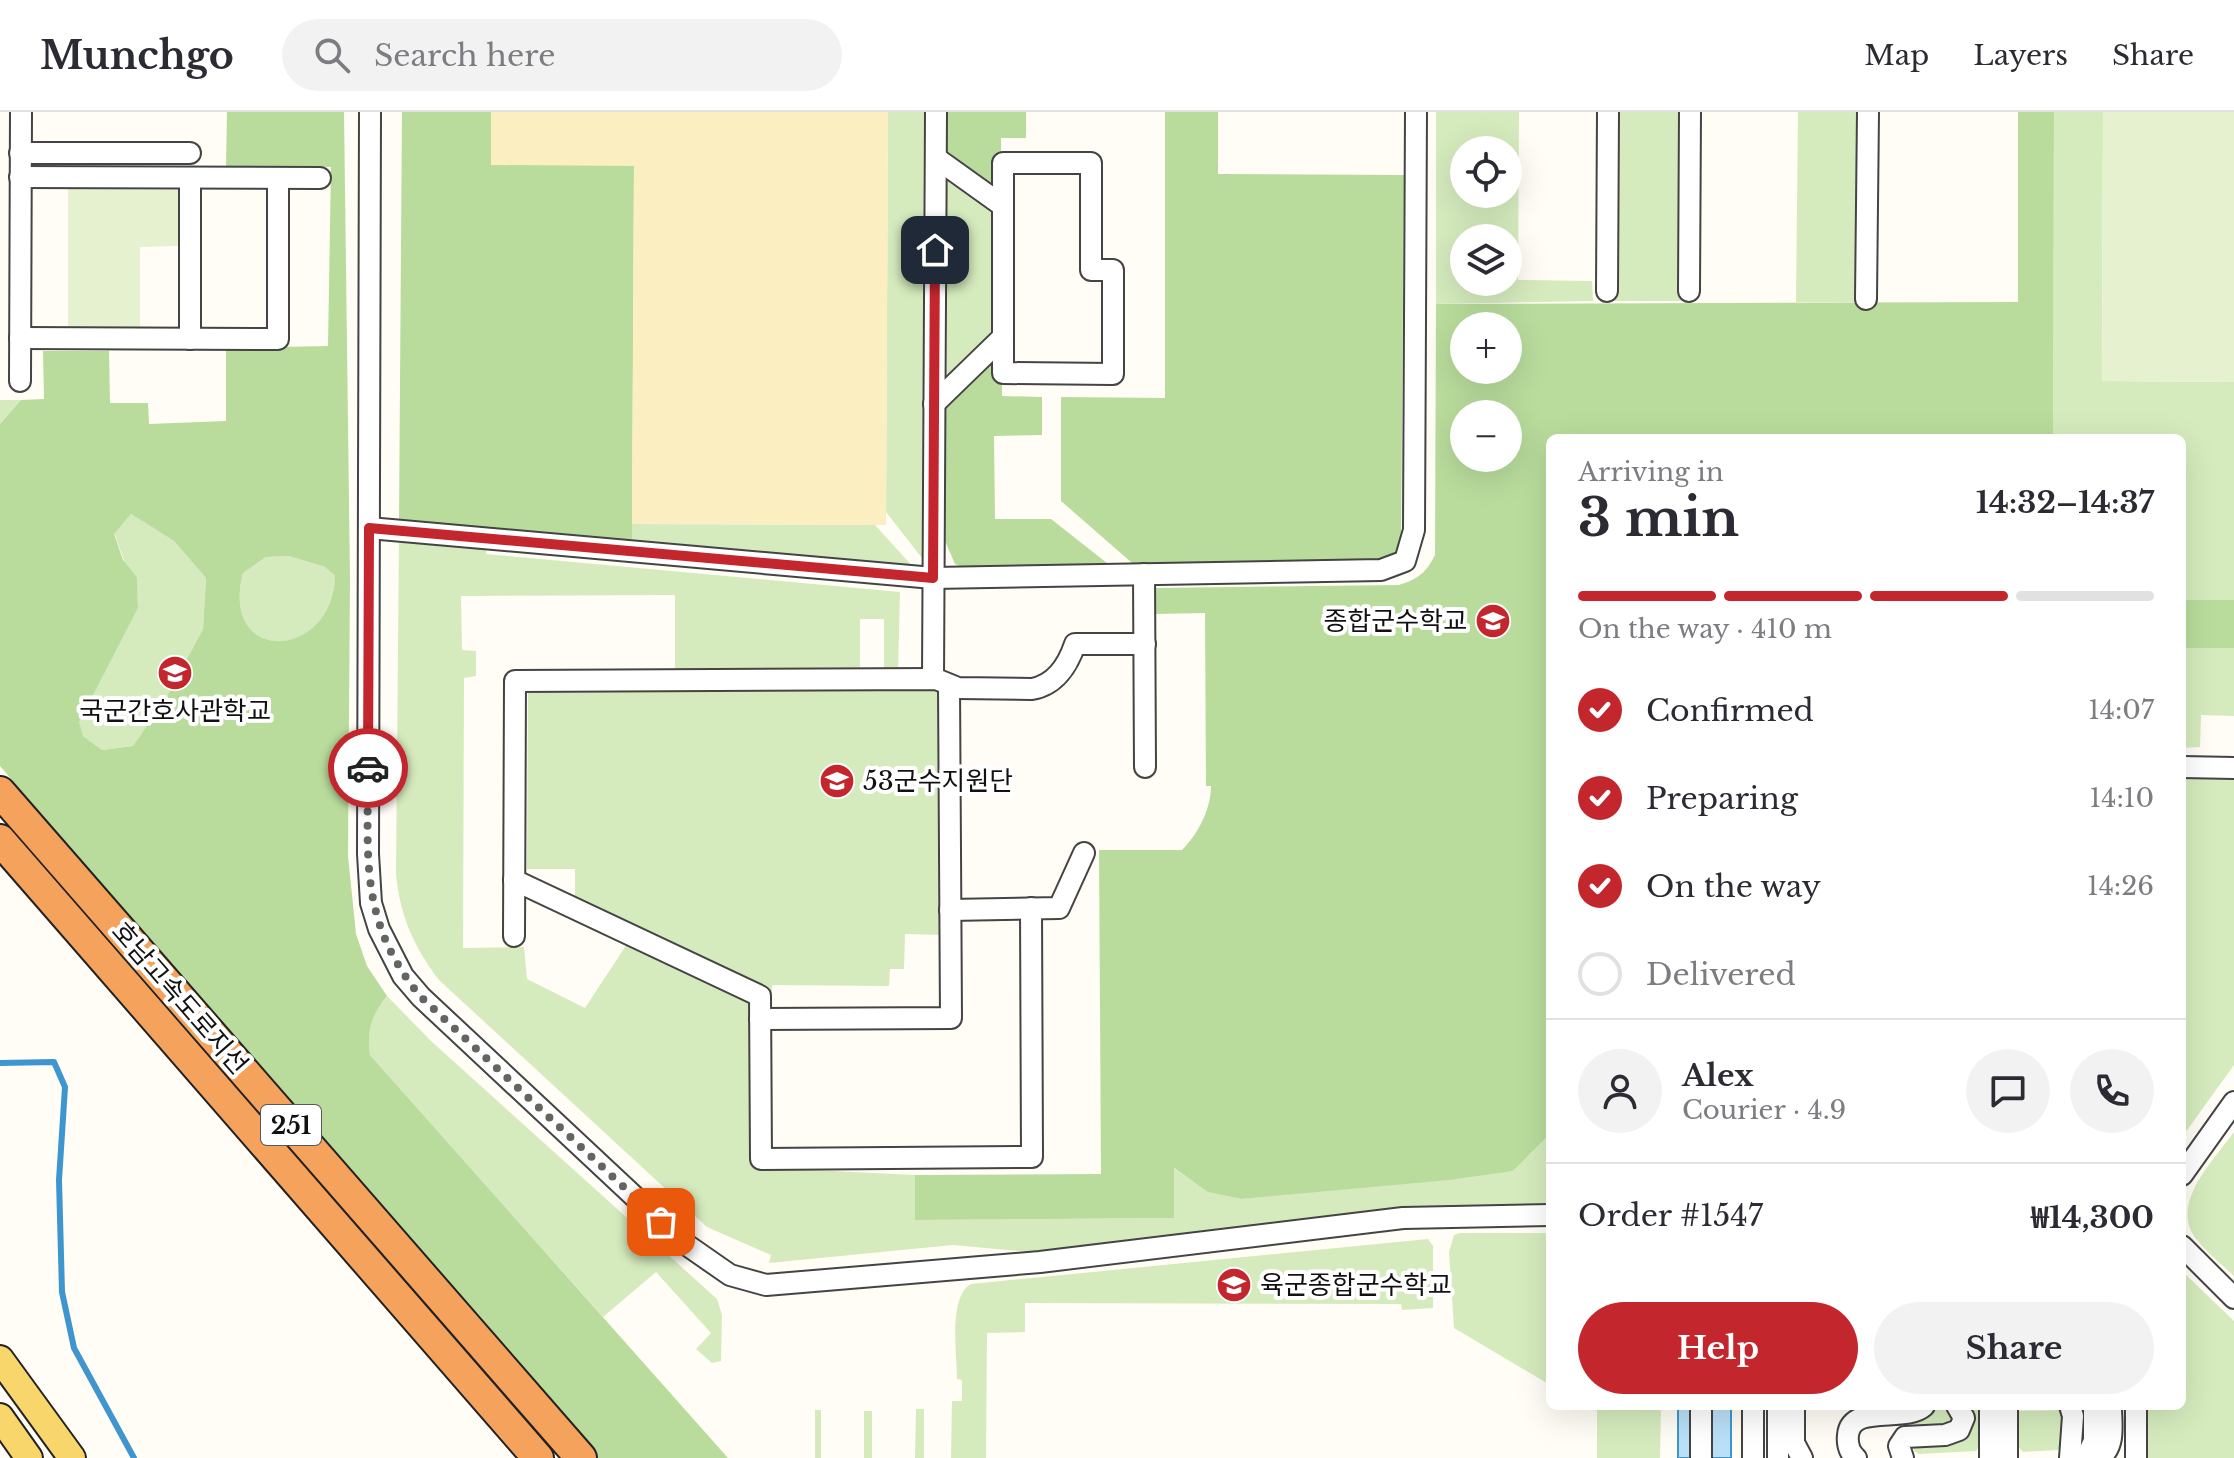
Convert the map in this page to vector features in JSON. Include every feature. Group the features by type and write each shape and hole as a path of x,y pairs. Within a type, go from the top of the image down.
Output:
{"highway":[{"name":"호남고속도로지선","path":"0,792 581,1458"},
{"name":"호남고속도로지선","path":"0,840 538,1458"}],"main road":[{"path":"0,1359 72,1458"},
{"path":"0,1417 29,1458"}],"street":[{"path":"20,381 21,112"},
{"path":"370,112 368,854 371,903 390,953 403,976 433,1008 684,1243 730,1275 766,1285 1040,1262 1230,1242 1403,1218 1546,1215"},
{"path":"760,1019 951,1018 941,682 933,578 936,112"},
{"path":"369,528 933,578 1381,570 1405,561 1414,530 1416,112"},
{"path":"1607,291 1608,112"},
{"path":"1689,291 1690,112"},
{"path":"1866,299 1868,112"},
{"path":"20,153 190,153"},
{"path":"936,158 1003,206"},
{"path":"1003,163 1091,163 1091,270 1113,270 1113,374 1003,373 1003,206 1003,163"},
{"path":"20,177 320,178"},
{"path":"190,178 190,339"},
{"path":"20,338 278,339 278,178"},
{"path":"934,404 1003,337"},
{"path":"1144,574 1145,767"},
{"path":"514,936 515,681 941,682 1042,687 1059,674 1075,644 1145,644"},
{"path":"2186,767 2234,768"},
{"path":"950,910 1059,908 1084,853"},
{"path":"514,880 760,996 761,1159 1032,1157 1031,908"},
{"path":"2186,1169 2234,1102"},
{"path":"2186,1250 2234,1298"},
{"path":"1701,1410 1701,1458"},
{"path":"1753,1410 1753,1458"},
{"path":"1778,1410 1778,1458"},
{"path":"1794,1410 1794,1443 1802,1458"},
{"path":"1856,1458 1848,1444 1854,1421 1862,1417 1909,1414 1916,1410"},
{"path":"1903,1458 1899,1446 1905,1437 1945,1435 1959,1430 1964,1418 1959,1410"},
{"path":"1990,1410 1990,1458"},
{"path":"2007,1410 2007,1458"},
{"path":"2070,1458 2071,1410"},
{"path":"2086,1458 2094,1441 2094,1410"},
{"path":"2099,1458 2109,1451 2111,1444 2111,1410"},
{"path":"2136,1410 2136,1458"}],"green space":[{"name":"국군간호사관학교","path":"227,112 344,112 350,579 348,856 356,934 367,966 387,996 371,1024 370,1055 728,1458 594,1458 0,766 0,424 21,400 44,399 43,351 109,351 110,403 148,403 149,424 226,421 226,348 328,346 331,167 226,166","holes":["131,514 174,541 206,578 203,629 167,696 133,746 102,750 83,736 79,722 138,608 137,577 123,560 114,534","289,556 325,567 335,576 329,604 316,624 299,637 279,641 261,637 247,625 240,604 243,573 266,557"]},
{"path":"402,112 491,112 492,165 634,165 632,541 399,520"},
{"path":"888,112 924,112 922,558 886,512"},
{"path":"947,112 1026,112 1026,138 1001,138 1001,153 995,154 992,186 947,151"},
{"path":"1165,112 1218,112 1218,174 1404,175 1401,546 1396,555 1380,561 1139,569 1061,501 1061,397 1165,398"},
{"path":"1436,112 1519,112 1519,136 1450,136 1450,208 1518,208 1518,224 1450,224 1450,296 1522,296 1522,280 1592,281 1593,301 1436,304"},
{"path":"1615,112 1685,112 1683,301 1614,301"},
{"path":"1798,112 1864,112 1862,302 1796,302"},
{"path":"2018,112 2054,112 2053,434 1546,434 1546,1138 1513,1171 1241,1199 1208,1192 1174,1168 1174,1218 915,1220 915,1175 1101,1174 1099,850 1182,850 1202,821 1211,786 1206,786 1205,613 1156,614 1156,588 1399,585 1425,571 1435,555 1436,304 2018,302"},
{"path":"2054,112 2103,112 2102,381 2234,382 2234,600 2186,600 2186,434 2053,434"},
{"path":"2103,112 2234,112 2234,382 2102,381"},
{"path":"946,173 995,208 995,332 947,376"},
{"path":"68,189 178,190 178,246 140,247 140,327 68,327"},
{"path":"989,361 994,361 1002,380 1002,396 1042,397 1042,435 994,436 995,519 1051,519 1112,567 964,568 955,564 945,541 945,405"},
{"path":"0,400 21,400 0,424"},
{"path":"131,514 174,541 206,578 203,629 167,696 133,746 102,750 83,736 78,722 138,608 137,577 125,563 114,533"},
{"path":"632,524 875,525 914,568 907,571 632,541"},
{"path":"399,536 487,544 486,554 900,592 898,673 884,673 884,619 860,619 860,673 675,676 675,595 461,596 462,650 476,651 476,676 464,678 463,948 524,947 527,979 585,1008 627,944 752,1000 754,1167 915,1175 916,1220 1173,1218 1173,1168 1209,1192 1241,1199 1513,1171 1546,1138 1546,1206 1419,1208 1030,1252 953,1245 769,1263 771,1255 707,1227 439,980 410,930 401,904 396,874"},
{"path":"289,556 325,567 335,576 329,604 316,624 299,637 279,642 261,638 247,625 240,604 243,573 266,557"},
{"path":"2186,600 2234,600 2234,648 2186,648"},
{"path":"2186,648 2234,648 2234,716 2201,715 2200,747 2186,748"},
{"path":"944,687 945,935 905,934 904,969 890,969 889,986 772,985 772,999 575,907 575,869 527,869 528,689"},
{"path":"2186,776 2234,777 2234,1065 2186,1131"},
{"path":"387,996 431,1041 717,1299 722,1315 721,1361 712,1363 696,1349 711,1333 656,1272 603,1317 370,1055 371,1024"},
{"path":"2234,1132 2234,1276 2194,1236 2188,1223 2188,1209 2198,1181"},
{"path":"1546,1233 1546,1383 1454,1328 1449,1252 1454,1235"},
{"path":"1428,1239 1433,1246 1433,1308 1402,1310 1401,1304 1025,1303 1025,1332 987,1333 986,1458 951,1458 952,1401 962,1401 962,1380 957,1379 956,1313 964,1291 971,1284"},
{"path":"2186,1275 2234,1321 2234,1458 2148,1458 2148,1410 2186,1410"},
{"path":"916,1409 924,1409 924,1458 915,1458"},
{"path":"815,1410 821,1410 821,1458 815,1458"},
{"path":"1597,1410 1661,1410 1660,1458 1597,1458"},
{"path":"1923,1410 1954,1410 1958,1415 1951,1429 1891,1425"},
{"path":"1962,1410 1980,1410 1980,1445 1976,1451 1919,1454 1914,1451 1914,1443 1949,1439"},
{"path":"2065,1410 2063,1445 2058,1450 2023,1452 2016,1444 2015,1411"},
{"path":"864,1411 872,1411 872,1458 864,1458"}],"sand":[{"path":"491,112 888,112 886,525 632,524 634,166 491,165"}],"water":[{"path":"1678,1410 1731,1410 1731,1458 1678,1458"}],"waterway":[{"path":"0,1063 54,1062 65,1087 59,1180 62,1292 74,1348 134,1458"}],"way so far":[{"path":"368,768 371,903 379,929 403,976 421,997 661,1222"}],"place":[{"name":"종합군수학교","path":"1493,621"},
{"name":"국군간호사관학교","path":"175,673"},
{"name":"53군수지원단","path":"837,781"},
{"name":"육군종합군수학교","path":"1234,1285"}],"route":[{"path":"368,768 369,528 933,578 935,250"}]}
